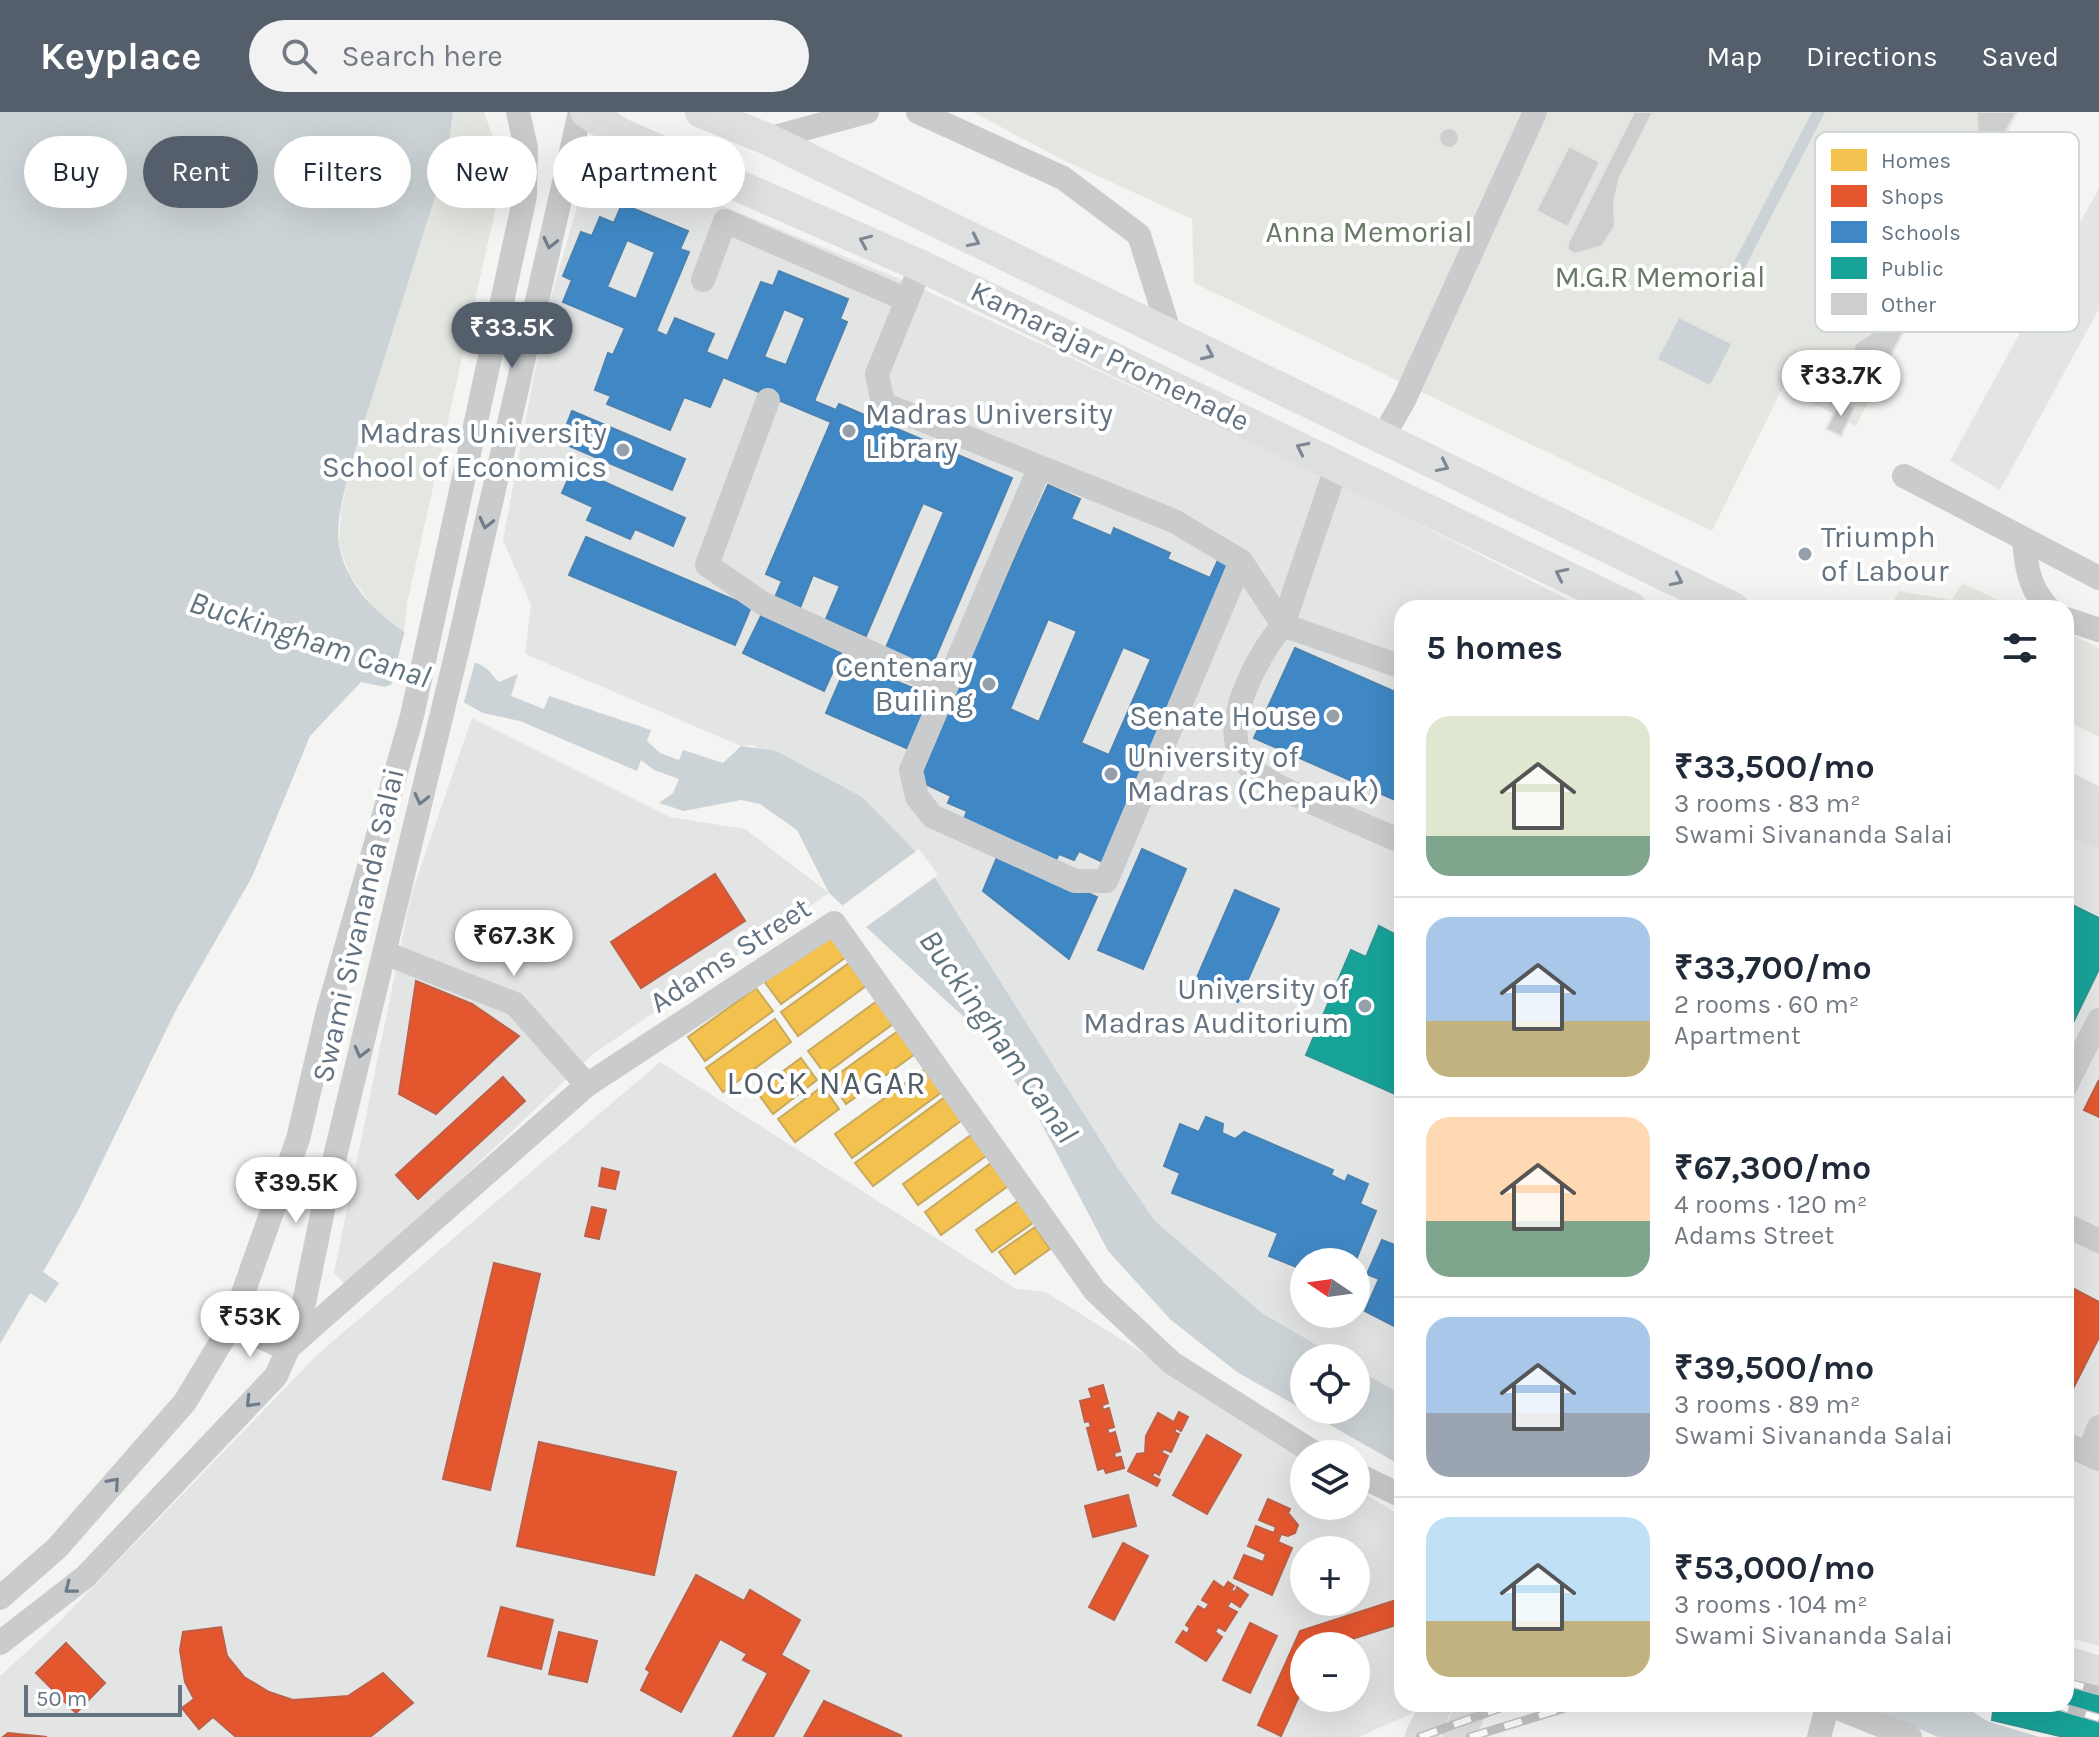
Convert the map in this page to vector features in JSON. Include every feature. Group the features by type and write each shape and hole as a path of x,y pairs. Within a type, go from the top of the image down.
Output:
{"main road":[{"name":"Kamarajar Promenade","path":"583,112 621,134 921,266 1615,600"},
{"name":"Kamarajar Promenade","path":"701,112 767,139 1717,600"},
{"path":"2074,792 2099,804"},
{"path":"2074,820 2099,832"},
{"path":"2074,1664 2099,1672"},
{"path":"1421,1737 1433,1712"},
{"path":"1458,1737 1469,1712"}],"street":[{"name":"Swami Sivananda Salai","path":"0,1598 57,1548 185,1402 232,1324 298,1139 328,1011 412,716 431,635 525,196 526,148 518,112"},
{"name":"Swami Sivananda Salai","path":"0,1643 85,1577 276,1376 300,1322 329,1181 583,112"},
{"path":"767,139 867,112"},
{"path":"918,112 1063,178 1139,235 1171,337"},
{"path":"1383,437 1404,400 1535,112"},
{"path":"703,280 725,221 907,300"},
{"path":"921,266 877,374 883,404 1174,521 1241,561 1283,625 1394,664"},
{"path":"768,400 707,565 762,603 946,687"},
{"path":"1337,465 1283,625 1268,642 1249,679 1234,732 1243,760 1265,779 1394,838"},
{"path":"1039,469 911,770 917,797 932,816 1075,881 1106,881 1241,561"},
{"path":"1904,476 2099,578"},
{"path":"2024,540 2026,569 2034,592 2041,600"},
{"path":"2074,622 2099,630"},
{"name":"Adams Street","path":"287,1349 587,1085 834,923 1095,1291 1172,1363 1294,1440"},
{"path":"385,953 515,1004 587,1085"},
{"path":"2074,1069 2099,1020"},
{"path":"2074,1229 2099,1241"},
{"path":"232,1324 287,1349"},
{"path":"2084,1453 2099,1427"},
{"path":"1370,1481 1394,1492"},
{"path":"1819,1737 1826,1712"},
{"path":"1848,1712 1910,1737"}],"shaded area":[{"path":"2099,188 2099,309 2000,490 1950,461 2020,332 2079,332 2079,225"},
{"name":"University of Madras (Chepauk)","path":"577,208 728,208 914,285 1330,479 1569,600 1394,600 1394,1390 1370,1376 1370,1344 1315,1344 1262,1313 1155,1221 1118,1168 923,859 753,745 741,746 525,654 531,605 503,540 545,318"},
{"path":"472,718 670,817 745,829 829,893 593,1054 348,1287 334,1273 411,895"},
{"path":"2074,834 2099,845 2099,1646 2074,1639"},
{"path":"660,1062 1016,1289 1046,1292 1290,1446 1290,1520 1370,1520 1370,1497 1394,1512 1394,1712 1414,1712 1359,1737 0,1737 0,1676 58,1623 319,1353"}],"green space":[{"path":"453,112 484,112 492,136 450,136"},
{"path":"973,112 2018,112 2008,132 1815,132 1815,332 1904,332 1856,426 1783,387 1712,531 1194,283 1192,219 1065,161"},
{"path":"432,208 496,208 407,603 404,634 378,614 350,575 339,545 341,510 352,461"},
{"path":"1962,583 1998,600 1952,600"},
{"path":"1899,591 1952,600 1894,600"},
{"path":"2074,636 2099,648 2099,737 2074,724"}],"water":[{"name":"Buckingham Canal","path":"0,112 453,112 450,136 427,136 427,208 432,208 352,461 342,503 338,524 339,545 352,580 389,621 435,650 481,665 499,682 518,674 511,696 544,709 549,696 651,730 647,741 660,753 679,760 683,750 723,763 741,746 776,751 862,797 923,859 1118,1168 1155,1221 1262,1313 1315,1344 1290,1344 1290,1402 1237,1372 1171,1320 1108,1251 1031,1104 978,1030 829,893 797,830 760,804 741,800 684,811 659,803 673,793 679,779 654,770 641,760 637,771 520,721 483,713 443,691 400,681 385,687 361,682 310,736 252,877 176,1010 79,1209 43,1272 59,1283 46,1303 30,1293 0,1344"},
{"path":"1812,112 1825,112 1743,271 1732,266"},
{"path":"1679,318 1731,344 1710,385 1658,359"},
{"path":"1370,1376 1394,1390 1394,1461 1370,1448 1370,1440 1356,1440 1328,1424 1370,1424"},
{"path":"1880,1712 1973,1712 1987,1721 2039,1737 1938,1737"}],"pier":[{"path":"405,630 439,650 476,659 463,705 431,691 401,685 390,689"},
{"path":"919,849 938,875 862,930 839,908"}],"building: Homes":[{"path":"832,931 849,955 781,1004 764,981"},
{"path":"849,963 866,986 798,1036 781,1012"},
{"path":"756,988 773,1011 705,1061 688,1037"},
{"path":"877,1001 893,1024 825,1074 808,1051"},
{"path":"775,1019 791,1042 723,1092 706,1068"},
{"path":"898,1031 915,1054 846,1104 830,1080"},
{"path":"801,1058 817,1080 773,1114 756,1091"},
{"path":"925,1069 942,1092 852,1158 835,1134"},
{"path":"823,1086 839,1109 795,1142 778,1119"},
{"path":"945,1097 962,1120 873,1186 855,1163"},
{"path":"971,1135 986,1156 918,1205 903,1184"},
{"path":"991,1163 1008,1186 941,1235 925,1212"},
{"path":"1022,1198 1037,1220 992,1252 976,1230"},
{"path":"1035,1227 1050,1249 1015,1274 999,1252"}],"building: Shops":[{"path":"715,874 745,921 641,988 611,942"},
{"path":"416,981 472,1004 519,1036 436,1114 399,1094"},
{"path":"503,1077 525,1101 418,1199 396,1175"},
{"path":"2099,1080 2099,1117 2084,1110"},
{"path":"602,1168 619,1172 615,1189 599,1186"},
{"path":"592,1207 606,1210 599,1239 585,1236"},
{"path":"494,1263 540,1274 490,1490 443,1479"},
{"path":"2074,1289 2099,1302 2099,1337 2074,1386"},
{"path":"2074,1289 2099,1302 2099,1337 2074,1386"},
{"path":"1103,1385 1108,1403 1102,1405 1103,1410 1109,1408 1114,1427 1107,1429 1109,1434 1115,1432 1120,1451 1114,1453 1115,1458 1121,1457 1124,1468 1106,1473 1104,1468 1098,1470 1087,1428 1091,1427 1089,1421 1085,1422 1080,1401 1092,1398 1089,1389"},
{"path":"1179,1412 1188,1417 1181,1431 1176,1428 1174,1432 1179,1434 1171,1452 1164,1449 1161,1452 1168,1456 1159,1475 1154,1472 1152,1476 1160,1480 1157,1486 1128,1471 1137,1454 1145,1453 1146,1436 1158,1413 1174,1422"},
{"path":"1207,1435 1241,1455 1207,1514 1173,1495"},
{"path":"539,1442 676,1472 654,1575 517,1546"},
{"path":"1128,1495 1136,1526 1093,1537 1085,1506"},
{"path":"1268,1499 1290,1509 1290,1520 1298,1525 1295,1533 1288,1536 1281,1534 1278,1542 1290,1547 1290,1553 1272,1595 1234,1578 1244,1555 1263,1562 1266,1554 1248,1546 1256,1526 1274,1533 1276,1527 1259,1520"},
{"path":"1123,1543 1148,1556 1114,1620 1089,1607"},
{"path":"696,1575 744,1601 750,1590 800,1620 781,1655 809,1671 773,1737 733,1737 768,1673 743,1660 747,1654 720,1639 681,1712 641,1690 650,1672 646,1669"},
{"path":"1214,1581 1224,1588 1228,1582 1234,1586 1231,1590 1235,1592 1237,1587 1248,1595 1240,1607 1231,1601 1227,1607 1237,1612 1225,1631 1218,1627 1215,1632 1222,1637 1206,1661 1176,1642 1183,1631 1187,1634 1190,1628 1186,1625 1198,1606 1205,1610 1209,1604 1202,1600"},
{"path":"1394,1601 1394,1626 1370,1633 1300,1632 1346,1616 1370,1616 1370,1608"},
{"path":"501,1607 553,1620 541,1669 488,1656"},
{"path":"1250,1623 1277,1636 1250,1693 1223,1680"},
{"path":"221,1627 227,1656 244,1677 269,1692 293,1700 348,1696 383,1673 413,1703 370,1737 236,1737 213,1717 199,1729 182,1708 194,1699 185,1682 180,1650 183,1632"},
{"path":"559,1632 597,1641 587,1682 549,1674"},
{"path":"66,1643 105,1683 76,1713 36,1673"},
{"path":"1290,1653 1292,1712 1281,1736 1258,1725"},
{"path":"824,1701 902,1736 804,1737"},
{"path":"8,1733 47,1737 3,1737"}],"building: Schools":[{"path":"620,208 632,208 688,231 680,249 689,252 656,331 667,336 675,318 714,334 706,352 728,361 761,282 773,286 779,271 848,299 840,319 847,322 814,401 836,410 839,404 1012,478 930,670 885,650 944,512 923,503 866,636 826,619 840,586 813,575 798,613 773,602 782,581 766,574 831,422 723,377 710,407 684,397 670,430 607,404 611,396 595,390 608,353 613,355 625,328 563,302 572,280 563,276 581,232 592,236 600,217 614,223","holes":["627,240 655,252 636,299 607,287","784,309 805,318 786,365 764,357"]},
{"name":"Madras University School of Economics","path":"572,411 685,459 672,490 560,442"},
{"path":"573,468 685,518 673,546 635,529 630,539 587,520 593,507 562,493"},
{"name":"Centenary Builing","path":"1048,485 1080,499 1071,519 1111,536 1114,528 1170,553 1167,559 1210,578 1218,560 1241,571 1107,864 1079,851 1074,860 1059,854 1056,860 964,819 967,811 948,803 951,796 915,779","holes":["1048,619 1077,631 1039,722 1010,709","1123,647 1151,659 1109,755 1081,743"]},
{"path":"586,537 751,607 735,645 569,575"},
{"path":"764,610 844,647 824,691 743,653"},
{"name":"Senate House","path":"1295,648 1394,691 1394,799 1254,738"},
{"path":"848,662 938,698 913,751 826,713"},
{"path":"1142,849 1186,869 1143,969 1098,950"},
{"path":"998,855 1097,897 1069,959 983,891"},
{"path":"1235,890 1279,909 1238,1002 1195,982"},
{"path":"1206,1117 1223,1124 1222,1133 1235,1139 1244,1132 1333,1170 1331,1175 1345,1182 1348,1175 1368,1184 1360,1204 1376,1211 1361,1248 1290,1248 1290,1264 1269,1256 1278,1233 1172,1193 1180,1173 1164,1166 1180,1124 1199,1132"},
{"path":"1382,1240 1394,1245 1394,1326 1370,1314 1370,1300 1379,1279 1370,1275 1370,1267"}],"building: Public":[{"path":"2074,906 2099,918 2099,969 2074,1021"},
{"name":"University of Madras Auditorium","path":"1379,926 1394,934 1394,1094 1306,1055 1351,950 1366,957"},
{"path":"2074,1671 2099,1678 2099,1737 2064,1737 1992,1720 1993,1712 2074,1712"}],"building: Other":[{"path":"1634,112 1653,112 1619,179 1614,203 1615,226 1602,246 1575,254 1568,250 1568,243"},
{"path":"1977,112 2016,112 2006,132 1978,132"},
{"path":"1449,128 1456,131 1459,138 1456,145 1449,148 1442,145 1439,138 1442,131"},
{"path":"1569,146 1600,162 1568,227 1536,211"},
{"path":"1873,332 1903,332 1874,388 1866,395 1857,393 1850,370 1855,344"},
{"path":"1841,400 1855,408 1841,436 1826,429"}],"railway":[{"path":"2074,1684 2099,1691"},
{"path":"2074,1711 2099,1718"},
{"path":"1420,1737 1489,1712"},
{"path":"1470,1737 1552,1712"}],"place":[{"name":"Madras University Library","path":"849,431"},
{"name":"Madras University School of Economics","path":"623,450"},
{"name":"Triumph of Labour","path":"1805,554"},
{"name":"Centenary Builing","path":"989,684"},
{"name":"Senate House","path":"1333,716"},
{"name":"University of Madras (Chepauk)","path":"1111,774"},
{"name":"University of Madras Auditorium","path":"1365,1006"}],"district":[{"name":"LOCK NAGAR","path":"827,1083"}],"park label":[{"name":"Anna Memorial","path":"1369,232"},
{"name":"M.G.R Memorial","path":"1660,277"}]}
